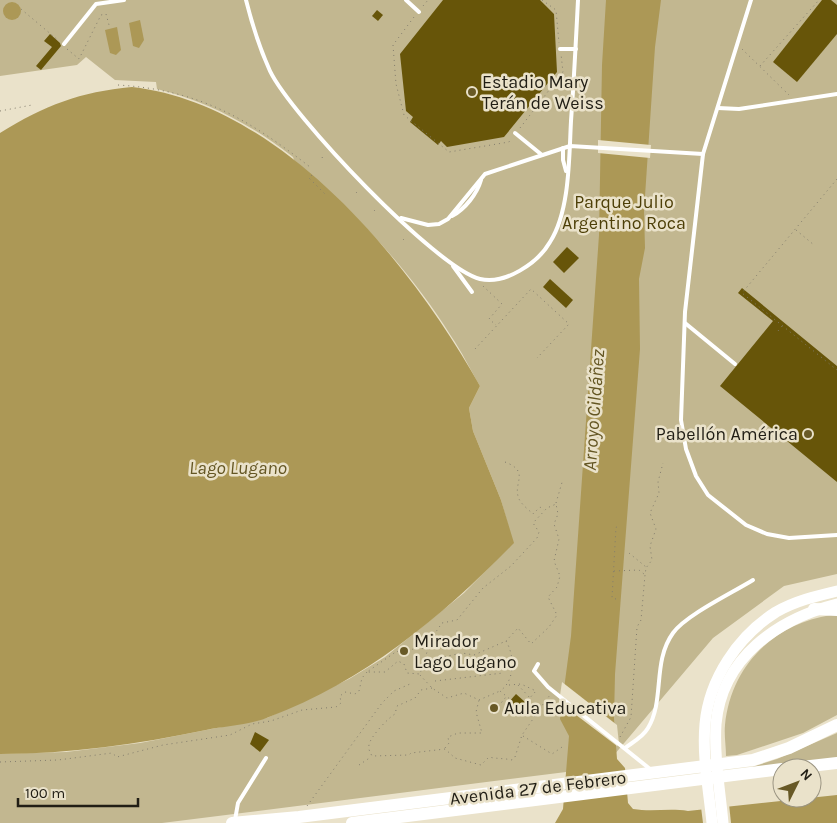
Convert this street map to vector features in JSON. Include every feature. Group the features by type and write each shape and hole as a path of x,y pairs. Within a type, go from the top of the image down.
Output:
{"main road":[{"path":"723,823 705,723 708,706 723,669 742,641 777,612 806,599 837,591"},
{"path":"712,823 711,756 719,710 727,686 741,660 750,649 772,630 814,610 837,604"},
{"path":"814,610 837,610"},
{"name":"Avenida 27 de Febrero","path":"234,823 548,792 658,778 753,760 789,748 837,725"},
{"path":"822,765 837,763"},
{"name":"Avenida 27 de Febrero","path":"658,778 772,770"},
{"name":"Avenida 27 de Febrero","path":"352,823 548,792"}],"lane":[{"path":"64,44 96,4 124,0"},
{"path":"246,0 271,72 296,111 399,218 450,263 464,273 482,279 501,279 528,265 550,244 559,224 570,146 578,0"},
{"path":"406,0 418,12"},
{"path":"751,0 703,154 685,323 681,420 686,449 696,476 708,495 746,525 766,534 790,538 837,535"},
{"path":"560,49 576,49"},
{"path":"718,108 739,109 837,94"},
{"path":"515,133 542,155"},
{"path":"399,218 428,225 439,224 448,218 485,174 570,146 703,154"},
{"path":"563,148 563,160 567,173"},
{"path":"450,263 472,292"},
{"path":"685,323 735,364"},
{"path":"625,748 648,730 653,717 660,663 665,646 674,631 689,619 753,580"},
{"path":"538,664 534,671 537,676 625,748 658,778"},
{"path":"234,823 238,803 266,758"}],"path":[{"path":"428,0 394,45 396,84 404,115 449,152 509,142 563,72 556,10 542,0"},
{"path":"760,66 819,0"},
{"path":"21,9 80,59 101,15 106,14 109,25"},
{"path":"737,44 795,100"},
{"path":"118,85 153,87 201,100 232,115 269,137 310,167"},
{"path":"0,111 32,105"},
{"path":"312,175 309,178 325,194"},
{"path":"837,179 742,293 837,370"},
{"path":"796,229 814,245"},
{"path":"472,292 480,284 502,304 489,319 496,326"},
{"path":"475,349 531,289 568,324 537,358"},
{"path":"778,331 782,325"},
{"path":"505,462 514,466 519,472 518,498 524,506 533,514 540,507 544,510"},
{"path":"617,742 631,717 637,627 641,620 646,568 652,560 650,546 656,529 650,513 659,493 658,482 663,463"},
{"path":"424,661 462,653 474,655 506,641 518,628 531,644 549,627 557,615 548,597 557,587 560,576 554,561 559,539 554,524 558,514 556,504 563,479"},
{"path":"420,674 431,640 442,623 457,620 483,588 511,566 537,538 539,532 534,523 544,510 556,504"},
{"path":"616,599 612,598 613,572 616,527 620,528"},
{"path":"629,553 646,568"},
{"path":"613,572 638,570 645,575"},
{"path":"506,641 512,656 512,674 508,686"},
{"path":"403,657 414,648 428,649"},
{"path":"0,762 58,760 112,752 116,756 124,756 163,745 230,735 252,724 270,721 302,710 336,707 341,703 340,696 344,692 355,694 359,692 362,678 367,672 398,652 403,657 407,673 420,674 432,688 447,698 464,692 479,700"},
{"path":"367,672 385,672 398,661 404,664"},
{"path":"435,681 503,673"},
{"path":"299,817 382,702 394,691 410,684"},
{"path":"517,684 530,698"},
{"path":"479,700 508,686 517,684 536,691 528,700 530,714"},
{"path":"372,756 368,749 369,742 377,735 387,719 395,714 397,706 414,698 420,690 432,688"},
{"path":"500,691 530,714 536,715"},
{"path":"360,765 372,756 409,755 425,750 445,749 456,758 482,765 490,757 512,760 515,758 522,736 536,715 556,692"},
{"path":"492,714 507,696"},
{"path":"445,749 449,743 448,736 458,733 482,732 476,712 479,700"},
{"path":"522,736 552,754 565,746"}],"green space":[{"name":"Parque Julio Argentino Roca","path":"0,0 837,0 837,574 784,586 713,638 614,755 566,772 162,823 0,823 0,754 66,752 140,743 267,718 349,679 385,657 464,593 513,543 501,500 473,431 469,408 480,386 455,342 435,312 399,264 359,220 293,157 277,145 211,107 157,89 156,82 115,80 86,57 77,65 0,76"},
{"path":"837,615 837,715 803,733 737,755 726,756 725,725 729,704 736,684 746,667 758,651 774,638 810,620"},
{"path":"837,733 837,758 822,760 822,758 779,758"},
{"path":"772,761 772,767 740,771"}],"water":[{"name":"Arroyo Cildáñez","path":"606,0 661,0 655,47 644,211 645,248 639,279 640,349 615,674 614,719 617,759 625,768 628,803 633,809 647,810 688,811 772,802 772,808 822,808 822,797 837,795 837,823 555,823 563,809 569,736 560,719 571,636 599,235 602,65"},
{"path":"12,2 19,4 21,11 19,18 12,20 5,18 3,11 5,4"},
{"path":"140,20 144,40 139,48 133,46 129,23"},
{"path":"117,27 121,50 116,55 110,53 105,30"},
{"name":"Lago Lugano","path":"132,87 187,100 240,124 290,157 336,197 379,242 418,290 480,386 469,408 473,431 501,500 514,543 459,596 401,644 338,685 262,720 129,744 78,750 0,754 0,133 16,123 63,101 96,92"}],"pier":[{"path":"598,140 651,145 650,158 598,153"},
{"path":"562,682 617,725 619,744 617,746 559,702"},
{"path":"729,804 731,823 703,823 701,807"}],"building":[{"name":"Estadio Mary Terán de Weiss","path":"443,0 540,0 554,14 557,72 504,137 447,147 441,141 438,145 410,122 413,117 406,111 400,54"},
{"path":"822,0 831,0 837,5 837,34 797,82 773,62"},
{"path":"377,10 383,15 378,21 372,16"},
{"path":"50,34 61,46 41,70 36,66 52,47 44,41"},
{"path":"567,247 579,258 564,273 553,262"},
{"path":"550,279 573,300 566,308 543,287"},
{"name":"Pabellón América","path":"742,288 837,366 837,482 720,386 773,321 738,293"},
{"path":"516,694 525,702 518,712 508,703"},
{"path":"255,732 269,740 260,752 250,744"}],"place":[{"name":"Estadio Mary Terán de Weiss","path":"472,92"},
{"name":"Pabellón América","path":"808,434"},
{"name":"Mirador Lago Lugano","path":"404,651"},
{"name":"Aula Educativa","path":"494,708"}]}
